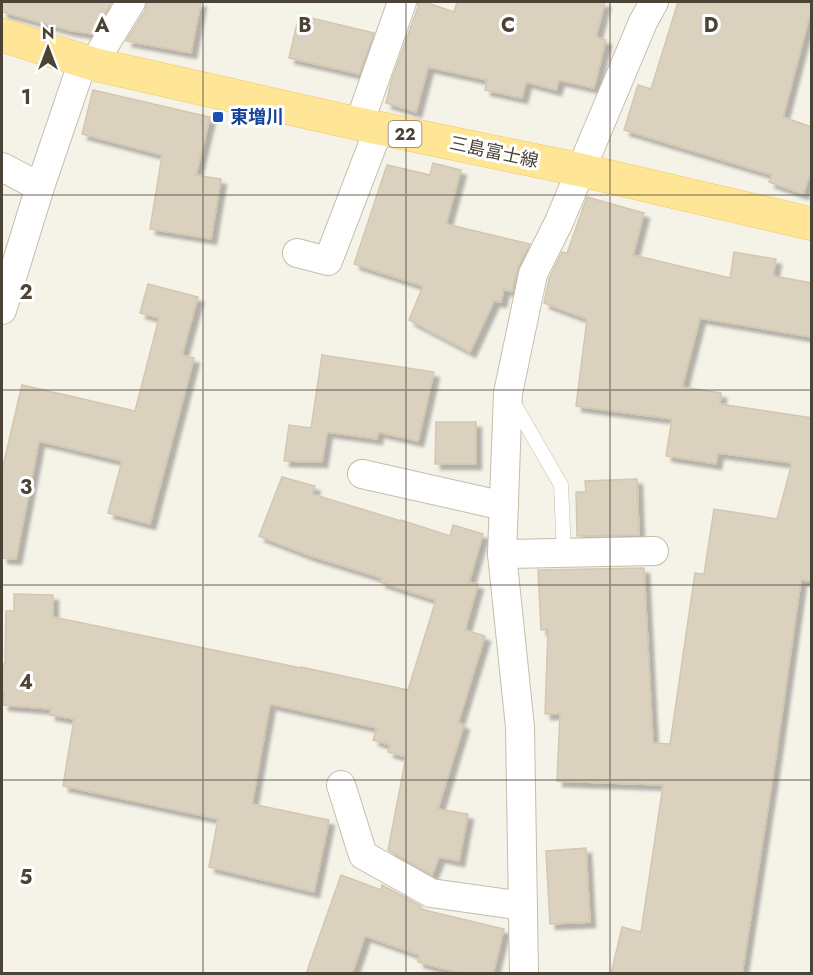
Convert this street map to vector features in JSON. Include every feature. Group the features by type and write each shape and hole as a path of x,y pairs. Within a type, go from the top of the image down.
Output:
{"main road":[{"name":"三島富士線","path":"2,35 88,62 369,126 581,170 812,224"}],"street":[{"path":"2,309 40,187 88,62 130,2"},
{"path":"297,253 328,261 369,126 402,2"},
{"path":"525,974 520,728 502,554 508,393 533,273 559,222 643,22 654,2"},
{"path":"2,167 40,187"},
{"path":"362,474 504,506"},
{"path":"502,554 654,551"},
{"path":"341,785 363,855 431,893 523,906"}],"lane":[{"path":"508,393 561,485 564,553"}],"building":[{"path":"2,2 112,2 92,34 68,30 2,12"},
{"path":"147,2 201,2 191,53 126,41 145,11"},
{"path":"418,2 425,2 454,12 457,2 605,2 596,37 606,40 594,88 559,80 556,90 526,82 522,98 485,90 487,80 428,67 416,112 386,103"},
{"path":"678,2 812,2 783,117 812,127 812,169 803,194 769,182 772,175 624,130 638,85 651,89"},
{"path":"299,15 374,33 359,74 289,58"},
{"path":"93,90 210,117 196,175 221,179 211,239 150,229 162,155 82,134"},
{"path":"433,163 461,170 446,224 530,244 518,267 512,292 504,289 501,302 494,301 470,352 409,320 423,286 354,264 387,165 430,175"},
{"path":"587,197 644,213 633,255 730,278 734,252 776,259 773,276 812,283 812,337 700,318 682,387 721,393 720,404 812,418 812,581 801,580 742,974 611,974 622,927 641,932 663,785 557,781 560,714 545,714 548,629 541,630 538,570 644,568 653,743 670,744 695,573 704,574 714,509 777,519 792,463 718,453 716,464 666,456 672,419 576,406 587,319 544,303 549,279 562,252 567,253"},
{"path":"148,284 198,297 182,355 194,358 150,524 108,513 122,461 39,441 16,559 2,558 2,470 22,385 135,411 159,318 140,313"},
{"path":"322,355 434,372 418,441 378,432 377,439 327,432 322,462 284,461 289,425 311,428"},
{"path":"436,422 476,422 476,464 435,464"},
{"path":"282,477 315,486 312,494 450,536 453,525 483,534 469,582 478,584 465,630 485,636 458,723 464,724 438,809 468,814 459,861 439,857 432,875 388,850 406,757 388,752 390,745 373,740 377,728 270,704 252,804 329,820 314,892 209,867 218,819 63,786 74,719 50,715 51,709 3,705 2,664 5,664 6,611 14,611 14,594 53,595 53,617 408,690 436,600 380,582 382,578 311,556 259,536"},
{"path":"637,479 639,535 577,536 576,492 586,492 585,481"},
{"path":"586,848 590,922 550,924 546,851"},
{"path":"341,875 381,890 382,885 421,906 420,909 504,929 493,974 463,974 418,962 419,955 365,936 352,974 306,974"}],"place":[{"name":"東増川","path":"218,117"}]}
